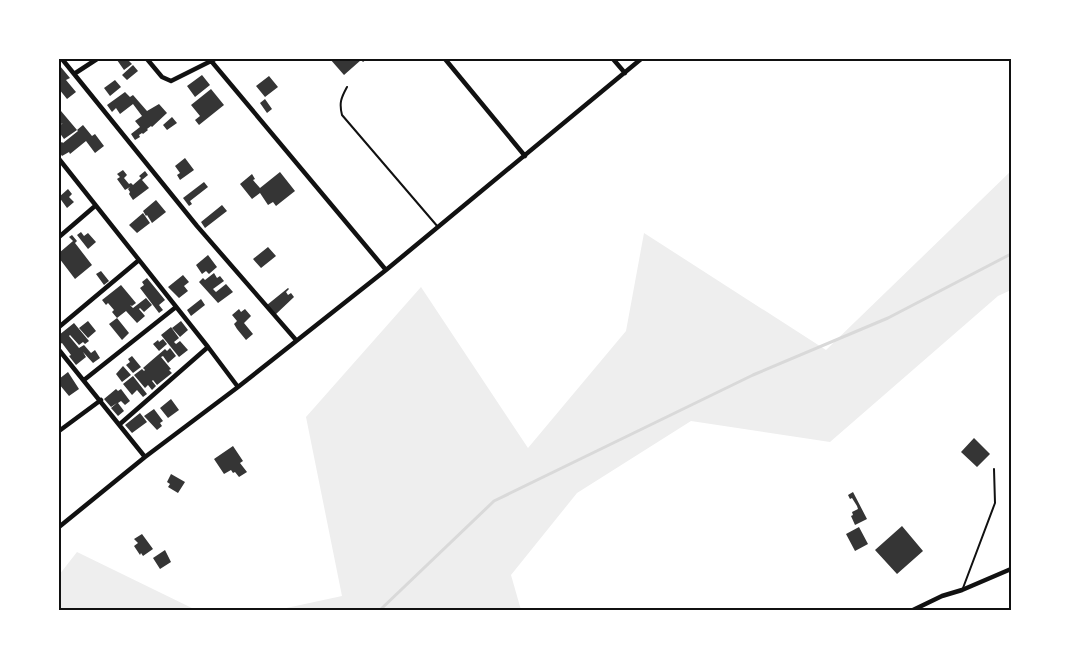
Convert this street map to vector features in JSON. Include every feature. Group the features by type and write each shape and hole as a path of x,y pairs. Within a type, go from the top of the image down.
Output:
{"street":[{"path":"62,59 197,226 296,340"},
{"path":"74,74 97,59"},
{"path":"146,59 162,77 170,81 214,60 386,270"},
{"path":"446,59 524,156"},
{"path":"613,59 625,73"},
{"path":"59,528 146,457 386,270 641,59"},
{"path":"59,160 238,387"},
{"path":"59,236 95,206"},
{"path":"59,327 139,260"},
{"path":"84,380 176,307"},
{"path":"120,424 208,347"},
{"path":"59,350 146,457"},
{"path":"59,431 101,400"},
{"path":"914,610 942,596 1011,570"}],"lane":[{"path":"347,87 339,104 342,115 438,227"},
{"path":"962,590 996,503 994,468"}],"shaded area":[{"path":"1011,171 1011,290 998,296 830,442 691,421 577,493 511,575 521,610 277,610 342,596 306,417 421,287 528,448 626,331 644,233 826,350"},
{"path":"77,552 196,610 59,610 59,575"}],"building":[{"path":"330,59 367,59 363,62 361,60 344,75"},
{"path":"117,60 128,60 132,64 124,70"},
{"path":"133,65 138,71 127,80 122,75"},
{"path":"60,66 70,78 66,80 76,92 67,99 59,89"},
{"path":"202,75 210,85 195,97 187,86"},
{"path":"269,76 278,87 265,97 256,86"},
{"path":"115,80 121,87 110,96 104,88"},
{"path":"211,89 224,105 199,125 195,120 200,116 191,105"},
{"path":"125,92 130,97 133,95 147,111 159,104 167,113 135,140 131,134 140,127 135,121 142,116 133,104 120,114 116,108 112,112 107,105"},
{"path":"265,99 272,109 267,113 260,103"},
{"path":"59,110 77,130 64,139 59,132 59,126 63,123 59,125"},
{"path":"172,117 177,123 167,130 163,125"},
{"path":"83,125 92,136 95,134 104,146 95,153 86,141 70,154 69,152 62,156 59,152 59,144 63,143"},
{"path":"185,158 194,170 180,180 177,175 180,173 175,166"},
{"path":"123,170 127,175 124,178 129,184 133,185 141,178 139,176 145,171 148,175 142,180 149,188 133,200 129,194 128,189 130,187 125,190 117,179 120,177 117,174"},
{"path":"280,172 295,191 276,206 273,202 268,205 260,193 252,199 240,184 252,174 255,179 253,180 260,188"},
{"path":"204,182 208,187 190,201 192,204 189,206 183,198"},
{"path":"68,189 72,194 69,197 74,202 67,208 59,197"},
{"path":"156,200 166,212 152,223 143,211"},
{"path":"222,205 227,211 205,228 201,222"},
{"path":"143,213 150,223 137,233 129,225"},
{"path":"81,232 84,236 88,233 96,242 88,249 77,235"},
{"path":"72,235 77,241 75,243 92,265 75,279 59,258 59,253 73,241 69,237"},
{"path":"268,247 276,256 261,268 253,259"},
{"path":"208,255 217,267 209,274 206,271 202,274 196,265"},
{"path":"101,271 109,281 104,285 96,274"},
{"path":"214,273 217,278 220,276 224,281 213,289 216,292 226,284 233,292 218,303 199,282"},
{"path":"183,275 189,282 184,286 188,291 179,298 168,287"},
{"path":"147,278 165,300 159,305 163,310 159,313 140,288 144,285 142,282"},
{"path":"121,285 136,303 132,306 130,305 133,308 146,298 152,305 144,312 139,309 145,316 137,323 126,311 117,318 112,312 114,310 108,303 106,305 102,300"},
{"path":"288,288 286,292 288,295 291,293 294,297 275,315 267,305"},
{"path":"201,299 205,305 191,316 187,310"},
{"path":"239,309 241,312 245,309 251,316 244,323 253,334 246,340 234,324 237,321 232,315"},
{"path":"117,318 129,333 122,340 109,324"},
{"path":"88,321 96,331 88,338 79,328"},
{"path":"181,321 188,330 180,337 172,328"},
{"path":"74,323 89,341 79,345 69,336 79,348 84,345 91,353 95,350 100,358 93,363 83,352 86,357 76,365 69,356 71,355 62,343 60,344 59,342 59,335"},
{"path":"171,327 179,338 174,342 176,344 180,341 188,350 179,357 161,335"},
{"path":"163,339 167,344 159,351 153,344"},
{"path":"170,348 176,356 168,363 163,356 161,357 172,373 157,385 153,380 156,386 152,390 148,385 145,388 134,375 142,369 144,371 143,368 165,349 167,351"},
{"path":"132,356 141,367 133,373 126,365 130,362 128,359"},
{"path":"123,366 131,375 122,382 116,374"},
{"path":"68,372 79,389 69,396 59,384 59,379"},
{"path":"133,376 147,394 143,397 137,390 132,395 123,384"},
{"path":"116,389 118,391 121,389 130,401 125,405 121,401 118,403 124,411 118,416 111,408 117,403 111,407 104,399"},
{"path":"171,399 179,410 168,418 160,408"},
{"path":"154,409 163,421 160,423 162,426 157,430 144,416"},
{"path":"140,413 147,422 132,433 125,425"},
{"path":"974,438 990,454 977,467 961,452"},
{"path":"233,446 243,461 240,463 247,472 239,477 231,470 224,474 214,459"},
{"path":"171,474 185,482 178,493 168,487 170,484 167,482"},
{"path":"853,492 867,519 855,525 851,516 853,515 852,512 858,509 852,498 850,499 848,495"},
{"path":"902,526 923,551 897,574 875,550"},
{"path":"859,527 868,544 855,551 846,534"},
{"path":"142,534 153,549 143,556 141,553 140,555 134,546 138,543 134,539"},
{"path":"165,550 171,562 160,569 153,558"}],"waterway":[{"path":"380,610 494,501 753,375 888,318 1011,254"}]}
